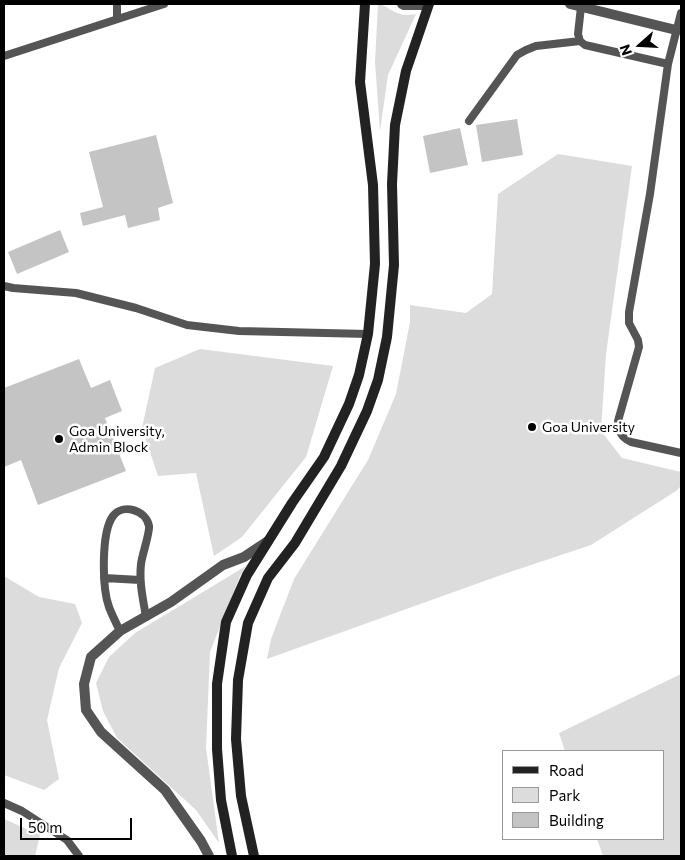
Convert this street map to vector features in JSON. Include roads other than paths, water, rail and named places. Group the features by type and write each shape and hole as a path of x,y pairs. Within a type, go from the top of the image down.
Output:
{"main road":[{"path":"232,856 222,800 216,684 226,622 247,575 292,503 324,457 349,404 359,375 368,334 375,264 373,185 360,82 365,4"},
{"path":"254,856 241,796 236,739 238,680 248,623 268,578 311,518 341,466 367,412 378,380 387,337 394,265 392,184 394,125 406,71 428,4"}],"street":[{"path":"402,4 428,4"},
{"path":"570,4 679,30"},
{"path":"209,856 165,790 102,732 86,710 84,684 91,657 120,631 171,602 222,565 244,557 269,541"}],"lane":[{"path":"117,4 117,19"},
{"path":"4,56 164,4"},
{"path":"582,7 578,34 580,41 585,45 668,64"},
{"path":"681,13 679,30 668,64 650,194 629,312 629,323 638,340 639,347 618,421 619,430 624,439 681,453"},
{"path":"469,122 517,56 536,46 580,41"},
{"path":"4,286 76,293 136,308 187,325 239,331 368,334"},
{"path":"120,631 109,606 104,578 108,529 113,515 121,510 136,510 144,516 149,526 141,563 140,580 146,617"},
{"path":"104,578 140,580"},
{"path":"4,803 22,811 67,840 79,856"}],"place":[{"name":"Goa University","path":"532,427"},
{"name":"Goa University, Admin Block","path":"59,439"}]}
